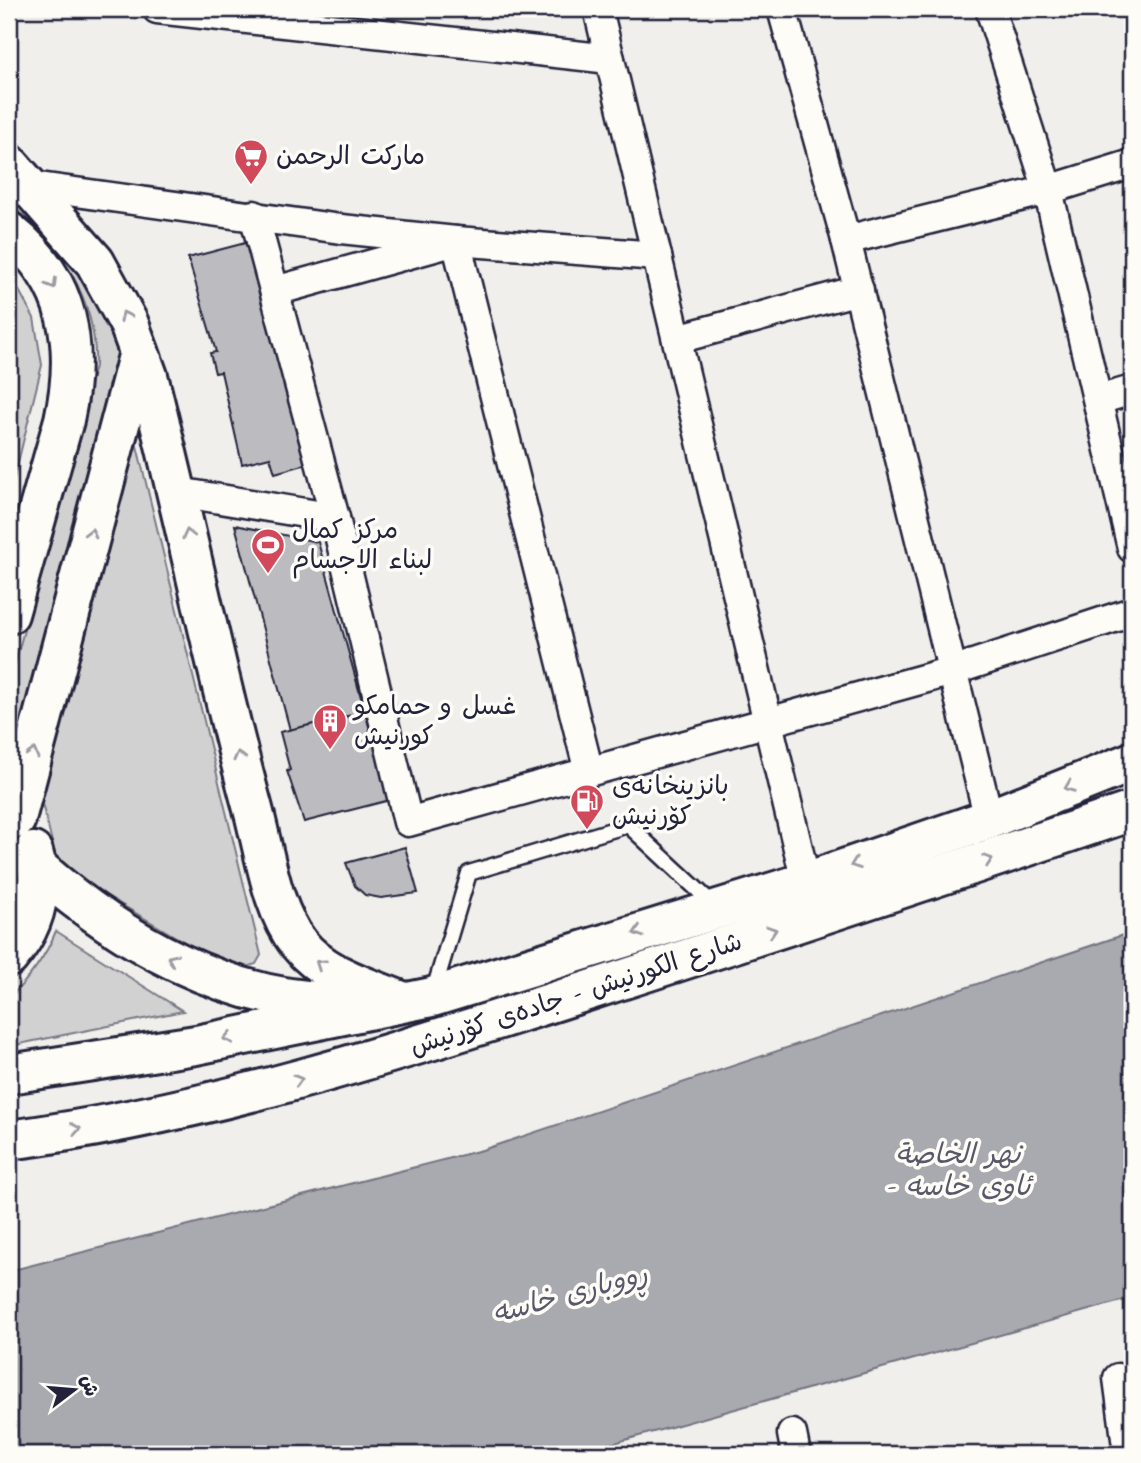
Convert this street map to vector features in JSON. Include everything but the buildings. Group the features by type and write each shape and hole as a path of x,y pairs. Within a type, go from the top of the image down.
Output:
{"main road":[{"path":"17,175 95,262 123,312 139,352 178,492 238,754 274,888 289,929 307,954 320,965 418,999"},
{"path":"9,232 34,256 60,297 72,349 70,393 64,420 9,614"},
{"path":"9,957 23,940 34,917 39,893 38,868 30,842 12,816 139,352"},
{"name":"شارع الكورنيش - جادەی کۆرنیش","path":"9,1074 196,1045 418,999 806,882 989,819 1132,762"},
{"name":"شارع الكورنيش - جادەی کۆرنیش","path":"9,1140 134,1119 277,1086 351,1065 869,900 1132,811"},
{"path":"38,868 77,903 168,959 257,992 320,1002 418,999"}],"street":[{"path":"157,9 610,59"},
{"path":"598,9 806,882"},
{"path":"782,9 859,290 989,819"},
{"path":"990,9 1048,190 1132,548"},
{"path":"846,240 1048,190 1132,164"},
{"path":"17,175 341,229 456,241 657,256"},
{"path":"254,215 335,518 408,822 953,671 1132,612"},
{"path":"275,291 456,241"},
{"path":"456,241 589,772"},
{"path":"677,339 859,290"},
{"path":"1098,400 1132,390"},
{"path":"178,492 335,518"},
{"path":"1118,1378 1128,1454"}],"lane":[{"path":"418,999 469,873 628,825 716,907"}],"shaded area":[{"path":"9,185 81,269 95,292 107,316 115,342 119,371 9,778 9,686 95,366 90,319 83,297 72,275 44,236 9,205"},
{"path":"9,272 34,318 42,365 9,499"},
{"path":"137,446 261,955 256,964 239,969 208,956 77,878 56,857 36,781 124,449"},
{"path":"9,853 15,884 9,915"},
{"path":"56,931 183,1011 9,1046 9,998 36,967"}],"water":[{"name":"نهر الخاصة - ئاوی خاسە","path":"1132,932 1132,1298 575,1454 9,1454 9,1271 482,1150"}],"place":[{"name":"ماركت الرحمن","path":"251,186"},
{"name":"مركز كمال لبناء الاجسام","path":"268,575"},
{"name":"غسل و حمامكو كورنيش","path":"330,751"},
{"name":"بانزینخانەی کۆرنیش","path":"587,831"}],"water label":[{"name":"ڕووباری خاسە","path":"570,1294"}]}
